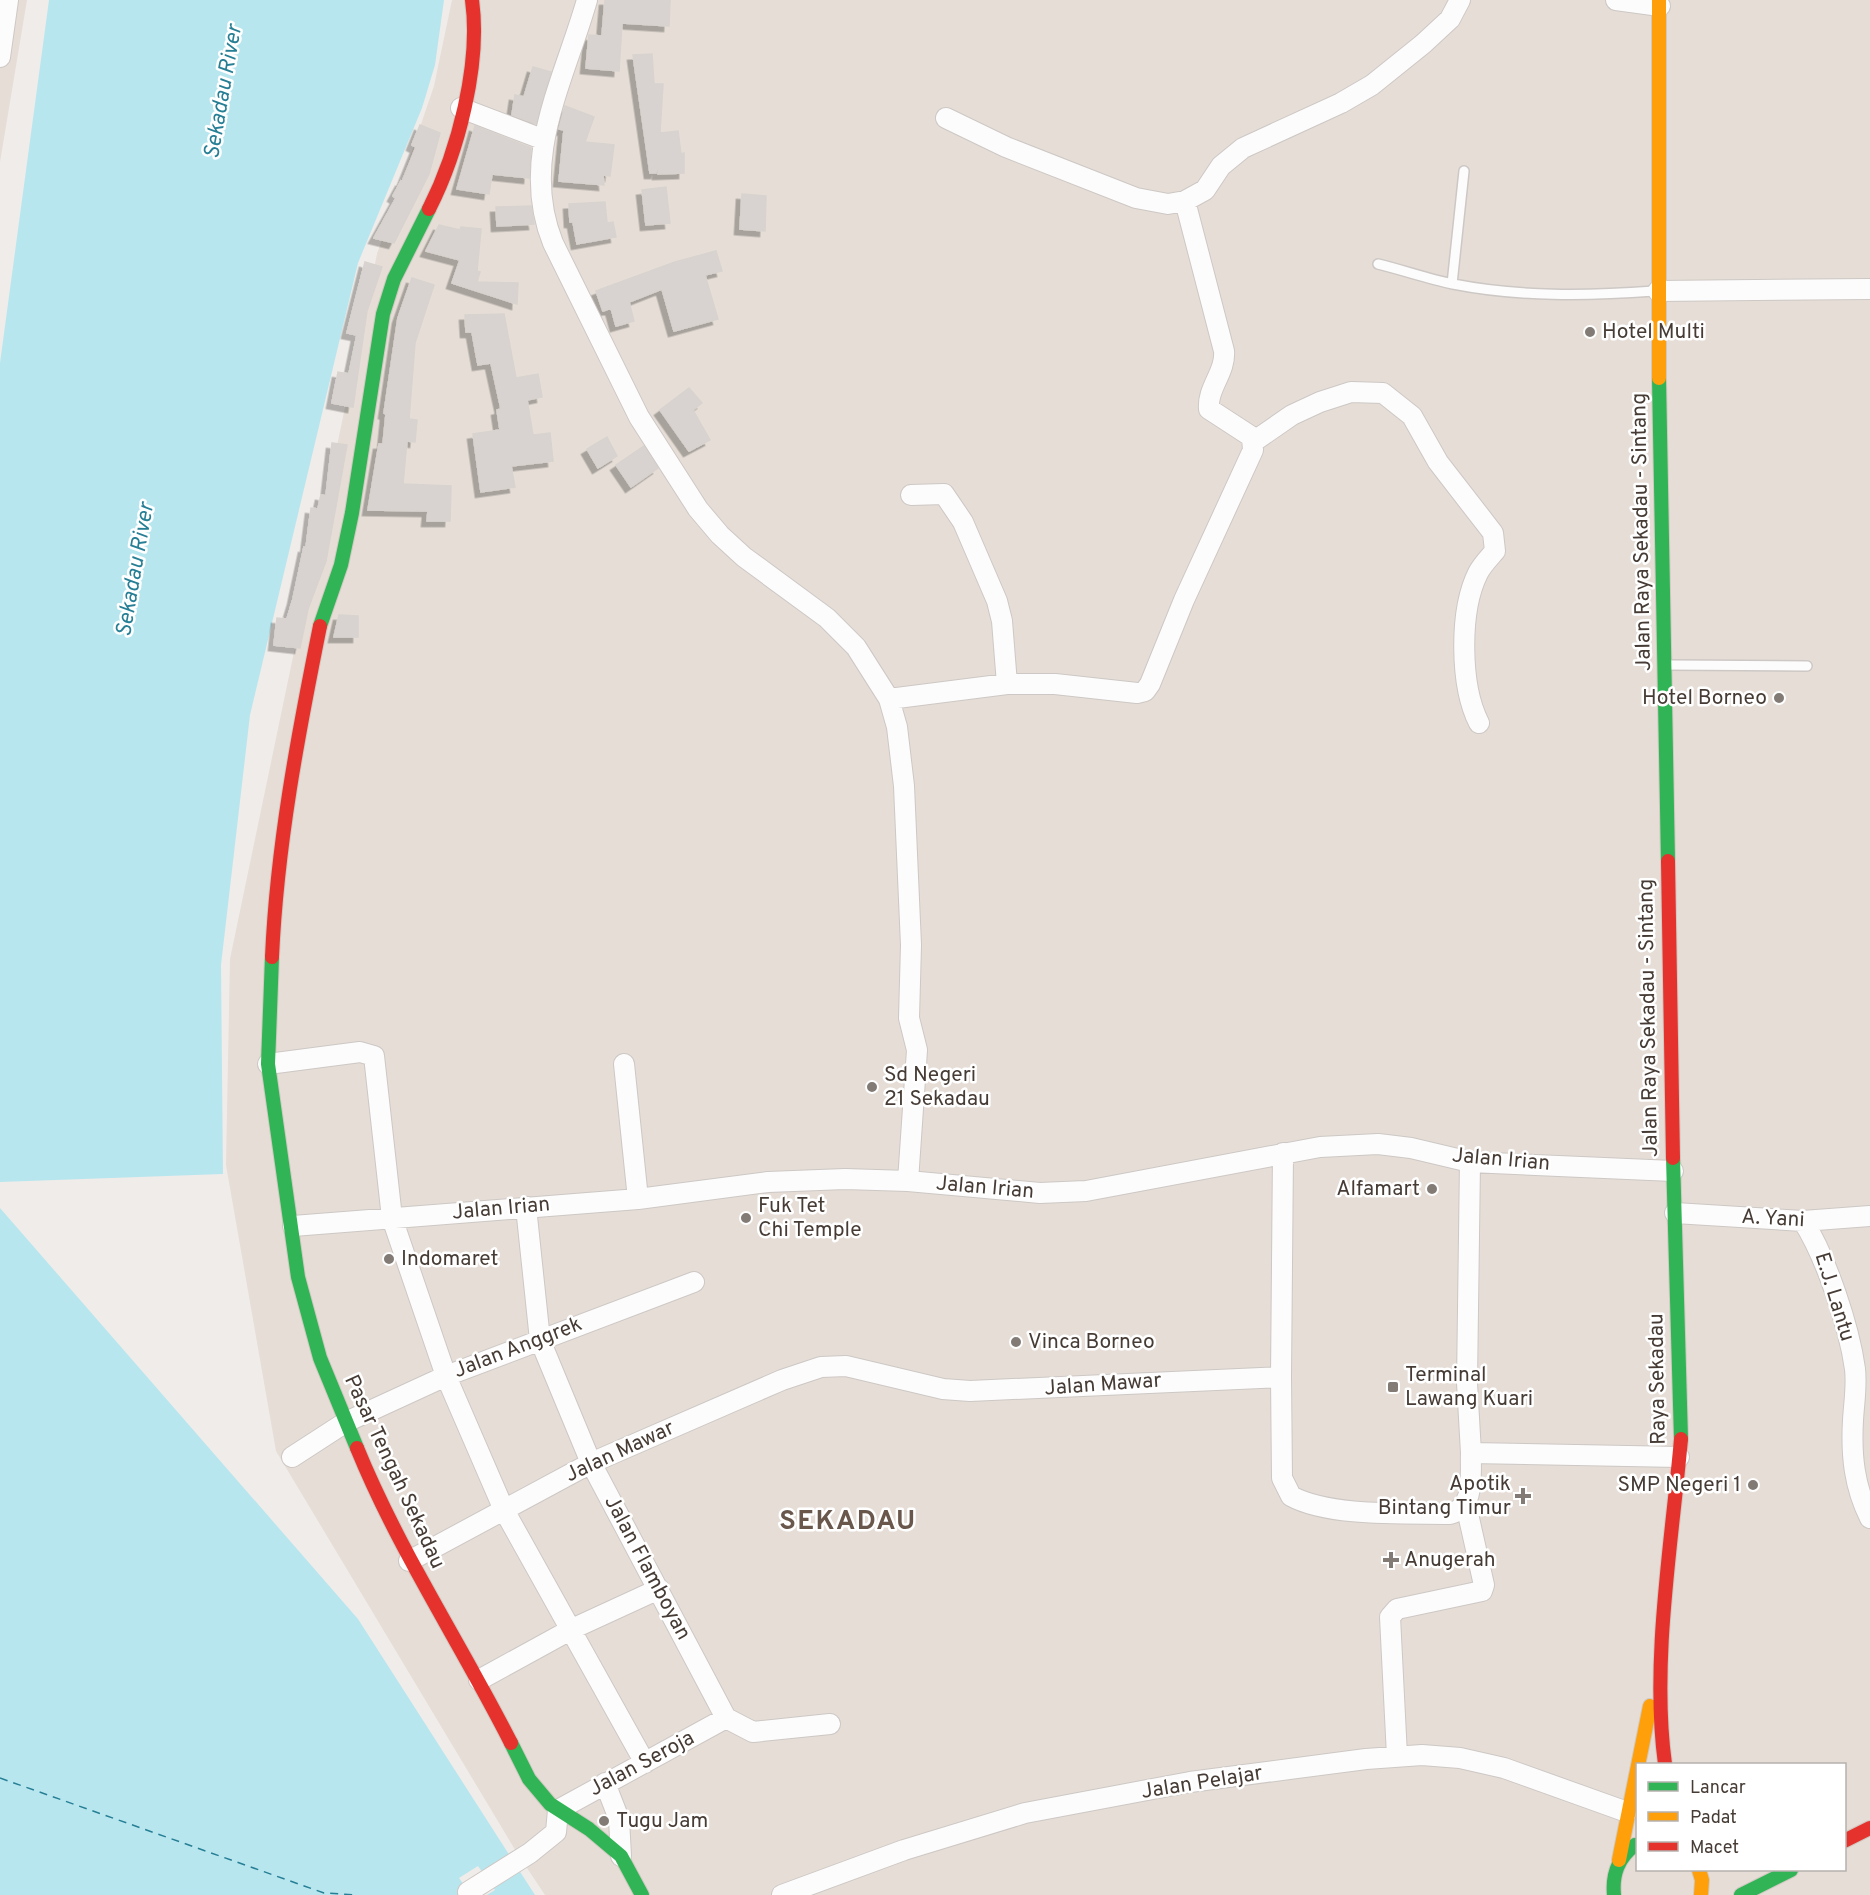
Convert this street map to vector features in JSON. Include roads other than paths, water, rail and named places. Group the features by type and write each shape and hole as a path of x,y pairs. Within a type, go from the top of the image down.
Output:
{"main road":[{"name":"Pasar Tengah Sekadau","path":"472,0 474,33 470,77 444,180 394,279 383,314 352,513 341,565 323,614 313,657 275,892 268,1064 278,1151 293,1226 298,1277 320,1358 346,1422 409,1561 479,1680 529,1779 540,1794 558,1810 603,1839 621,1856"},
{"name":"Jalan Raya Sekadau - Sintang","path":"1659,3 1658,291 1672,1171"},
{"name":"Raya Sekadau","path":"1665,1763 1661,1735 1662,1649 1682,1426 1672,1171"},
{"path":"1638,1763 1662,1649"},
{"path":"1611,1891 1636,1770"},
{"path":"1846,1841 1870,1828"},
{"path":"1619,1860 1636,1846"},
{"path":"621,1856 642,1895"},
{"path":"1700,1871 1702,1880 1701,1895"},
{"path":"1741,1895 1787,1871"}],"street":[{"path":"0,57 8,0"},
{"path":"587,0 542,139 539,196 544,220 639,417 666,463 720,535 744,557 827,618 856,647 889,699 897,727 904,786 911,945 909,1018 917,1050 908,1181"},
{"path":"946,118 1006,147 1136,198 1168,204 1185,201 1205,190 1221,166 1243,148 1366,90 1436,32 1456,11 1460,0"},
{"path":"1616,0 1659,3"},
{"path":"461,108 542,139"},
{"path":"889,699 1007,684 1055,684 1137,693 1145,691 1253,450 1253,442 1246,432 1215,416 1209,409 1208,402 1225,362 1224,351 1185,201"},
{"path":"1658,291 1870,289"},
{"path":"1253,442 1292,415 1351,392 1383,393 1412,417 1438,462 1493,533 1495,550 1478,572 1467,603 1465,666 1471,707 1479,723"},
{"path":"911,495 944,494 963,522 1000,612 1007,684"},
{"path":"268,1064 360,1052 374,1056 392,1218 446,1376 504,1510 645,1763"},
{"path":"624,1064 638,1199"},
{"name":"Jalan Irian","path":"293,1226 638,1199 768,1182 845,1179 908,1181 1040,1193 1086,1191 1320,1147 1378,1144 1411,1148 1470,1162 1672,1171"},
{"path":"1283,1154 1282,1478 1291,1496 1316,1507 1387,1513 1450,1514 1466,1505"},
{"path":"1397,1756 1390,1617 1397,1609 1482,1591 1485,1584 1466,1505 1471,1453 1467,1383 1470,1162"},
{"name":"Jalan Flamboyan","path":"526,1207 540,1340 591,1463 726,1719"},
{"name":"A. Yani","path":"1675,1213 1803,1221 1870,1216"},
{"name":"E.J. Lantu","path":"1803,1221 1819,1246 1853,1360 1856,1392 1852,1446 1855,1483 1870,1518"},
{"name":"Jalan Anggrek","path":"292,1457 346,1422 446,1376 694,1282"},
{"name":"Jalan Mawar","path":"409,1561 591,1463 782,1380 836,1365 943,1389 970,1391 1281,1377"},
{"path":"1471,1453 1679,1457"},
{"path":"479,1680 572,1629 659,1589"},
{"path":"726,1719 753,1732 830,1724"},
{"name":"Jalan Seroja","path":"558,1810 726,1719"},
{"name":"Jalan Pelajar","path":"782,1895 904,1850 1025,1813 1190,1782 1397,1756 1460,1758 1484,1763 1627,1812"},
{"path":"605,1783 619,1820 621,1856"},
{"path":"468,1892 530,1853 556,1832 558,1810"}],"lane":[{"path":"1452,284 1464,171"},
{"path":"1378,264 1452,284 1488,289 1585,296 1658,291"},
{"path":"1665,665 1807,666"}],"water":[{"name":"Sekadau River","path":"49,0 444,0 435,65 422,108 358,263 250,715 221,965 223,1174 0,1182 0,363"},
{"path":"0,1208 358,1619 535,1895 0,1895"}],"place":[{"name":"Hotel Multi","path":"1590,332"},
{"name":"Hotel Borneo","path":"1779,698"},
{"name":"Sd Negeri 21 Sekadau","path":"872,1087"},
{"name":"Alfamart","path":"1432,1189"},
{"name":"Fuk Tet Chi Temple","path":"746,1218"},
{"name":"Indomaret","path":"389,1259"},
{"name":"Vinca Borneo","path":"1016,1342"},
{"name":"Terminal Lawang Kuari","path":"1393,1387"},
{"name":"SMP Negeri 1","path":"1753,1485"},
{"name":"Apotik Bintang Timur","path":"1523,1496"},
{"name":"Anugerah","path":"1391,1560"},
{"name":"Tugu Jam","path":"604,1821"}],"district":[{"name":"SEKADAU","path":"848,1522"}]}
